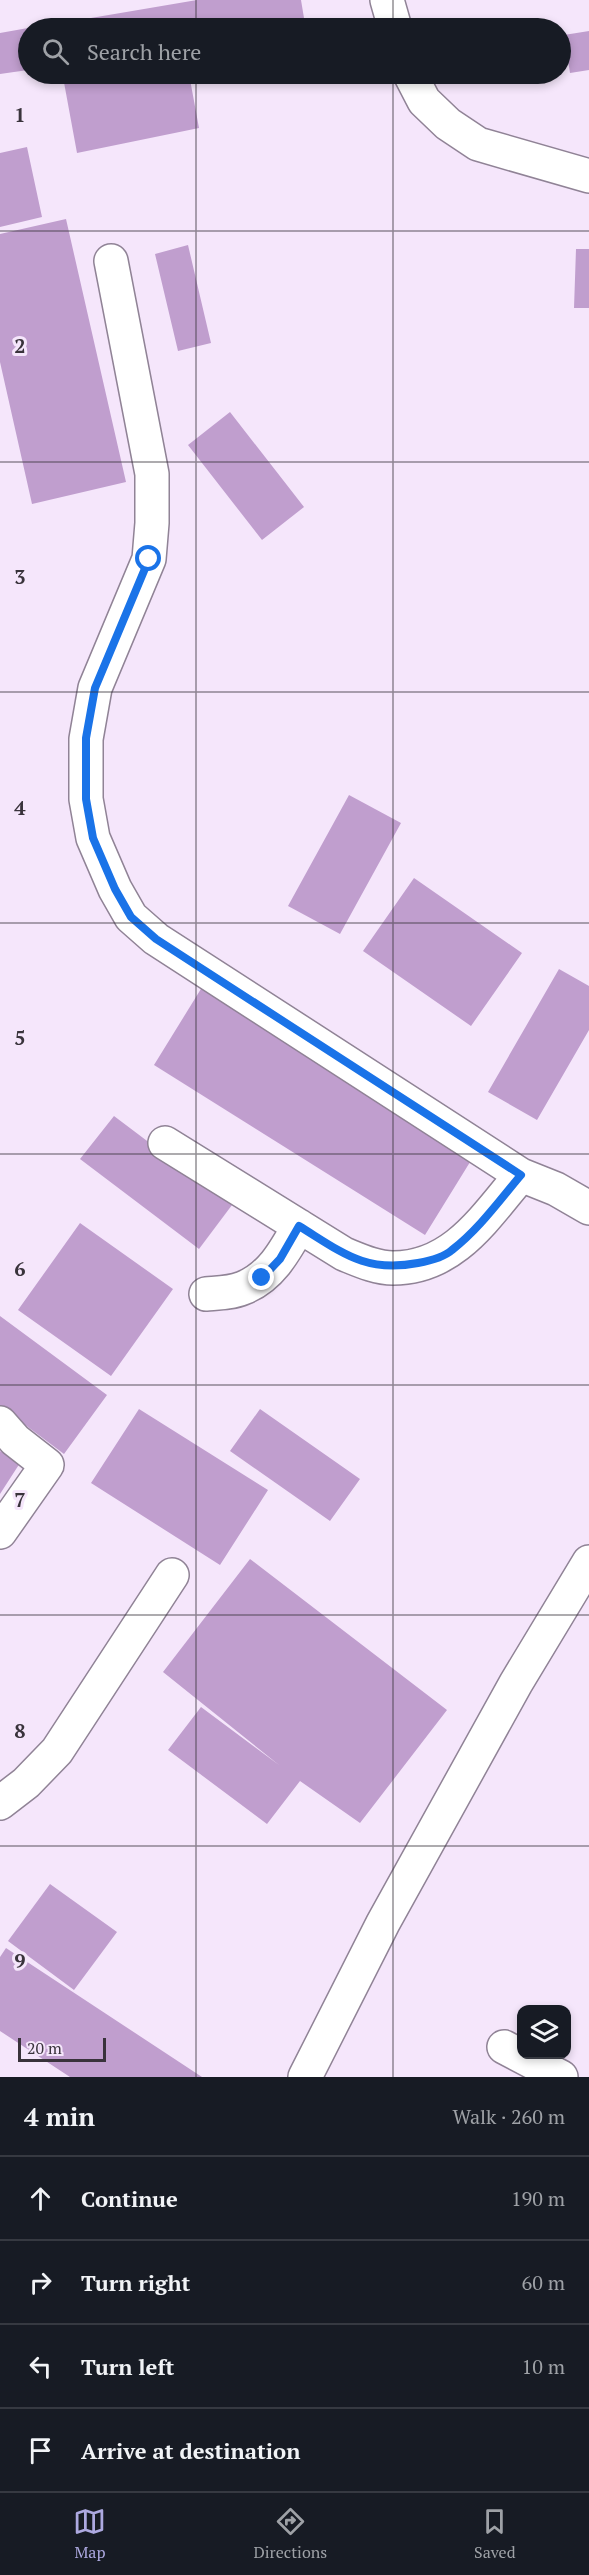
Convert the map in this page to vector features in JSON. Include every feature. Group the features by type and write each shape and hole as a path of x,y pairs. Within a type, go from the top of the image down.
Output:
{"street":[{"path":"387,0 392,18"},
{"path":"415,84 424,101 448,124 478,144 589,176"},
{"path":"111,261 152,474 149,559 95,688 86,738 86,799 93,838 115,889 131,917 156,939 521,1175 556,1189 589,1208"},
{"path":"165,1143 344,1254 367,1263 393,1268 426,1262 451,1252 473,1231 521,1175"},
{"path":"206,1294 242,1289 262,1278 280,1259 299,1226"},
{"path":"0,1423 15,1440 47,1465 0,1532"},
{"path":"305,2077 383,1923 516,1683 589,1562"},
{"path":"0,1803 26,1783 57,1751 172,1575"},
{"path":"504,2047 561,2077"}],"building":[{"path":"197,0 301,0 304,18 91,18"},
{"path":"18,30 18,71 0,74 0,33"},
{"path":"589,31 589,70 571,73 571,34"},
{"path":"64,84 191,84 199,128 77,153"},
{"path":"27,147 42,217 0,227 0,153"},
{"path":"66,219 126,482 32,504 0,362 0,234"},
{"path":"188,245 211,343 178,351 155,254"},
{"path":"576,249 589,249 589,308 574,308"},
{"path":"230,412 304,507 262,540 188,445"},
{"path":"349,795 401,823 340,934 288,906"},
{"path":"414,878 522,953 471,1026 363,951"},
{"path":"559,969 589,986 589,1030 537,1120 488,1092"},
{"path":"204,984 475,1154 425,1235 154,1065"},
{"path":"114,1116 232,1205 199,1249 80,1159"},
{"path":"80,1223 173,1289 111,1376 18,1310"},
{"path":"0,1316 107,1395 64,1454 0,1406"},
{"path":"139,1409 268,1490 220,1565 91,1483"},
{"path":"260,1409 360,1479 330,1521 230,1451"},
{"path":"0,1451 20,1463 0,1494"},
{"path":"250,1559 447,1710 360,1823 300,1781 267,1824 168,1750 201,1707 279,1765 163,1672"},
{"path":"50,1884 117,1932 74,1990 8,1941"},
{"path":"6,1948 202,2077 70,2077 0,2031 0,1957"}],"route":[{"path":"149,559 95,688 86,738 86,799 93,838 115,889 131,917 156,939 521,1175 473,1231 451,1252 426,1262 393,1268 367,1263 344,1254 299,1226 280,1259 262,1278"}]}
